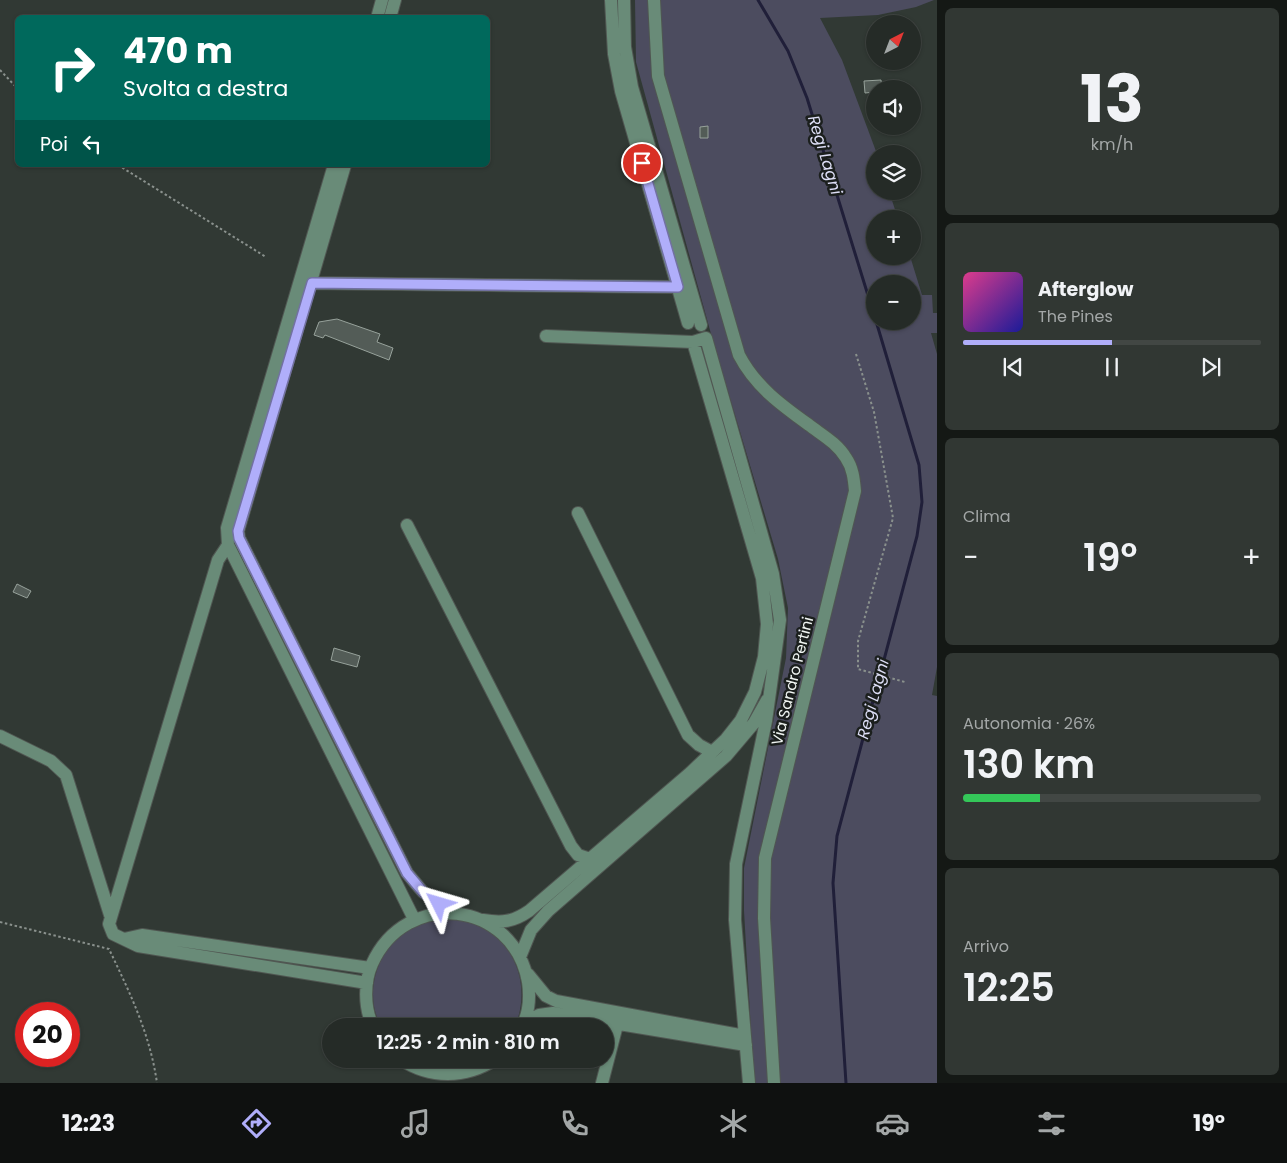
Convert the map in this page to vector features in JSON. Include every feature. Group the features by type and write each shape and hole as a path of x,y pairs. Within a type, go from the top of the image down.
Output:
{"street":[{"path":"378,15 382,0"},
{"path":"391,15 395,0"},
{"path":"611,0 614,54 621,91 688,324"},
{"path":"624,0 625,48 632,87 701,325"},
{"name":"Via Sandro Pertini","path":"654,0 658,76 733,337 748,372 776,401 835,444 847,458 853,474 855,491 765,858 765,927 774,1083"},
{"path":"334,167 306,283 238,531 239,538 407,873 423,892 452,912"},
{"path":"344,167 228,528 228,545 414,919"},
{"path":"306,283 678,287"},
{"path":"546,336 693,342 706,338 773,574 778,599 778,639 770,696 736,864 736,929 749,1083"},
{"path":"371,1018 366,1003 370,968 377,953 387,939 414,919 433,913 452,912 500,923 517,920 712,752 741,720 755,692 764,657 767,624 762,578 693,342"},
{"path":"578,513 688,735 699,745 712,752"},
{"path":"407,525 570,846 578,855 590,859"},
{"path":"228,545 218,560 110,915 109,924 113,934 138,946 367,983"},
{"path":"520,957 531,930 548,911 726,756 754,723 770,696"},
{"path":"0,736 51,761 66,775 110,915"},
{"path":"483,920 504,936 520,957 526,971 529,988 528,1006 525,1018"},
{"path":"124,938 142,935 370,968"},
{"path":"526,971 546,996 556,1001 746,1040"},
{"path":"534,1018 539,1015 553,1013 580,1018"},
{"path":"614,1024 746,1040"},
{"path":"602,1083 617,1025"},
{"path":"414,1068 430,1078 444,1079 481,1068"}],"path":[{"path":"0,70 15,86"},
{"path":"121,167 266,257"},
{"path":"856,354 874,412 893,518 858,642 858,669 905,682"},
{"path":"0,922 109,949 141,1017 154,1056 158,1083"}],"shaded area":[{"path":"635,0 934,0 916,7 878,15 820,18 842,60 866,124 866,135 870,135 874,145 866,145 866,200 892,200 895,210 866,210 866,265 913,265 916,275 866,275 866,330 921,330 921,292 922,295 932,295 933,313 937,313 937,333 931,333 937,354 937,667 932,695 937,696 937,1083 754,1083 744,911 744,868 786,658 788,608 778,559 713,341 636,62"},
{"path":"440,919 466,922 488,931 500,941 516,966 520,981 522,996 518,1018 378,1018 373,1000 373,987 381,961 397,939 407,930 423,923"}],"building":[{"path":"864,81 866,81 866,93 865,93"},
{"path":"708,126 708,138 700,138 700,127"},
{"path":"337,319 380,334 377,342 393,348 389,360 325,335 323,338 314,335 319,322"},
{"path":"17,584 31,591 27,598 13,592"},
{"path":"334,648 360,656 357,667 331,660"}],"waterway":[{"name":"Regi Lagni","path":"758,0 788,51 807,98 866,289"},
{"name":"Regi Lagni","path":"846,1083 833,883 837,836 917,536 922,502 919,465 879,330"}],"route":[{"path":"439,904 423,892 407,873 239,538 238,531 312,283 678,287 642,163"}]}
